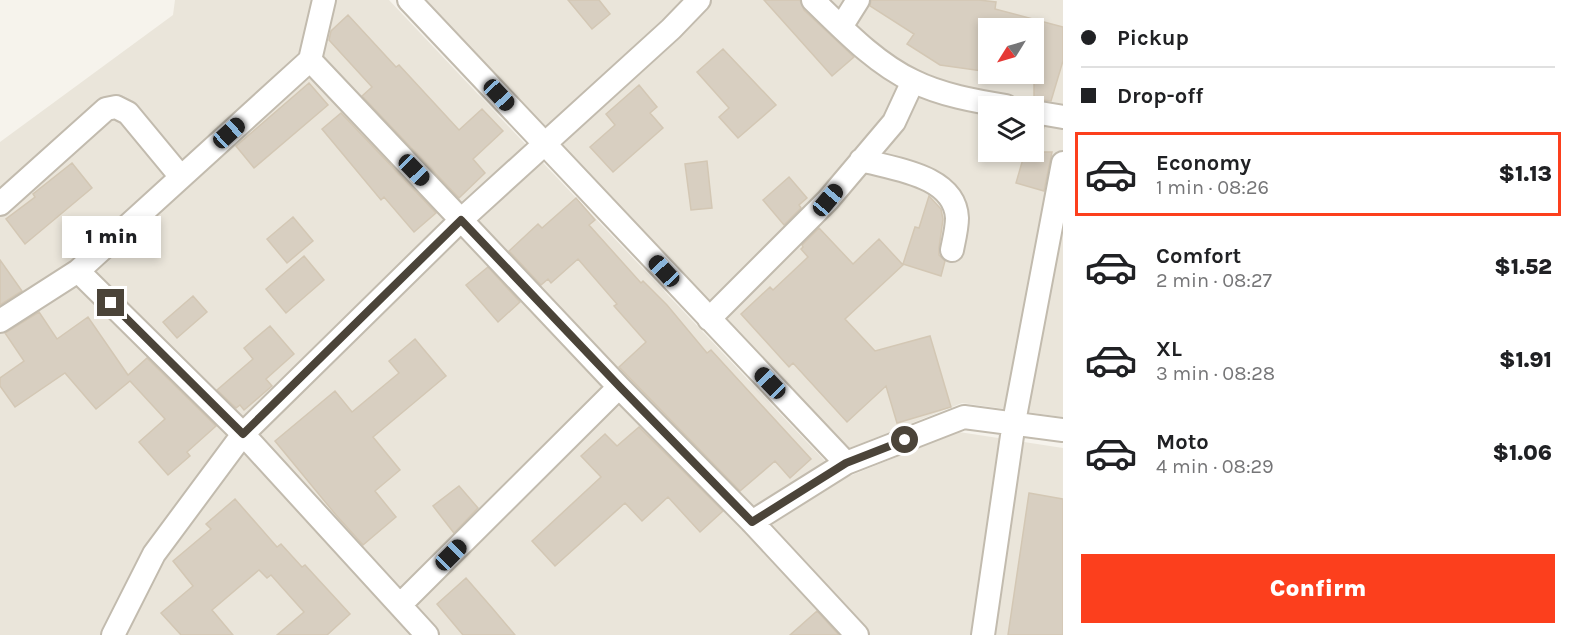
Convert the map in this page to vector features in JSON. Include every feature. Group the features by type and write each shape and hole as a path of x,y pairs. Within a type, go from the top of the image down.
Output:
{"street":[{"path":"0,321 78,271 310,60 324,0"},
{"path":"409,0 846,463"},
{"path":"113,635 154,554 243,434 461,220 671,29 699,0"},
{"path":"813,0 884,63 913,81 978,102"},
{"path":"841,27 858,0"},
{"path":"310,60 620,387 752,522 857,635"},
{"path":"709,319 828,200 894,122 913,81"},
{"path":"0,204 106,109 116,107 128,113 181,177"},
{"path":"1044,114 1063,117"},
{"path":"861,160 933,181 945,190 951,199 957,218 952,250"},
{"path":"983,635 1014,422 1063,163"},
{"path":"78,271 243,434 427,635"},
{"path":"400,605 620,387"},
{"path":"752,522 846,463 964,417 1063,430"}],"shaded area":[{"path":"175,0 389,0 842,479 959,432 1063,448 1063,635 0,635 0,142 173,15"},
{"path":"419,0 1063,0 1063,417 962,403 847,449"}],"building":[{"path":"568,0 599,0 610,14 592,29"},
{"path":"764,0 800,0 804,10 854,57 832,76"},
{"path":"871,0 979,0 996,2 995,9 1029,18 978,18 978,70 940,65 907,44 914,34 870,6"},
{"path":"348,15 396,67 399,65 459,130 482,109 503,131 473,159 485,173 459,198 362,96 372,87 329,40 331,31"},
{"path":"1044,22 1063,27 1063,61 1051,101 1044,100 1044,96 1034,96 1034,84 1044,84"},
{"path":"723,49 776,105 738,138 719,117 729,108 697,72"},
{"path":"309,83 328,105 254,168 236,146"},
{"path":"639,85 657,107 650,113 663,128 613,172 590,147 615,125 606,114"},
{"path":"341,113 436,213 414,232 384,197 381,200 322,129"},
{"path":"1044,152 1052,152 1044,191 1016,183 1022,162 1044,162"},
{"path":"707,161 712,208 691,210 685,164"},
{"path":"72,163 92,188 25,244 6,219 35,197 33,194"},
{"path":"789,177 807,198 799,205 801,208 784,225 763,200"},
{"path":"929,196 941,209 943,219 939,255 945,261 941,276 903,264 915,227 919,228"},
{"path":"576,198 595,220 589,225 641,283 643,281 667,305 707,353 711,350 811,459 790,478 775,461 740,491 619,367 646,342 614,306 617,304 578,259 551,283 548,279 541,285 509,251 538,224 542,228"},
{"path":"293,217 313,241 287,263 267,239"},
{"path":"819,228 853,264 879,239 903,265 845,319 875,351 930,336 951,407 897,423 886,386 847,422 793,363 789,367 741,314 770,287 773,290 808,257 801,249 802,245"},
{"path":"304,256 324,280 286,313 266,289"},
{"path":"0,260 22,291 0,305"},
{"path":"488,267 520,302 498,322 466,285"},
{"path":"193,296 207,312 177,338 163,322"},
{"path":"39,312 57,339 88,317 128,375 147,358 216,426 187,452 190,456 168,475 139,442 165,419 130,381 96,409 65,373 15,407 0,386 0,378 24,361 5,333"},
{"path":"270,326 294,354 266,379 272,386 244,410 240,405 236,408 217,390 253,359 244,348"},
{"path":"415,339 446,376 373,437 400,470 375,491 396,517 363,545 275,441 335,391 352,412 399,373 389,361"},
{"path":"639,427 723,511 700,532 668,497 642,521 625,503 555,566 532,541 601,477 581,456 605,434 617,446"},
{"path":"459,486 478,508 454,533 433,506"},
{"path":"1029,493 1063,499 1063,635 1008,635"},
{"path":"235,499 277,547 281,544 302,567 305,565 350,614 327,635 277,635 304,612 271,575 267,578 259,570 212,610 233,635 181,635 161,613 193,586 173,561 211,529 206,524"},
{"path":"466,578 515,635 463,635 437,604"},
{"path":"817,611 839,635 790,635"}],"route":[{"path":"111,303 243,434 461,220 752,522 846,463 905,440"}]}
